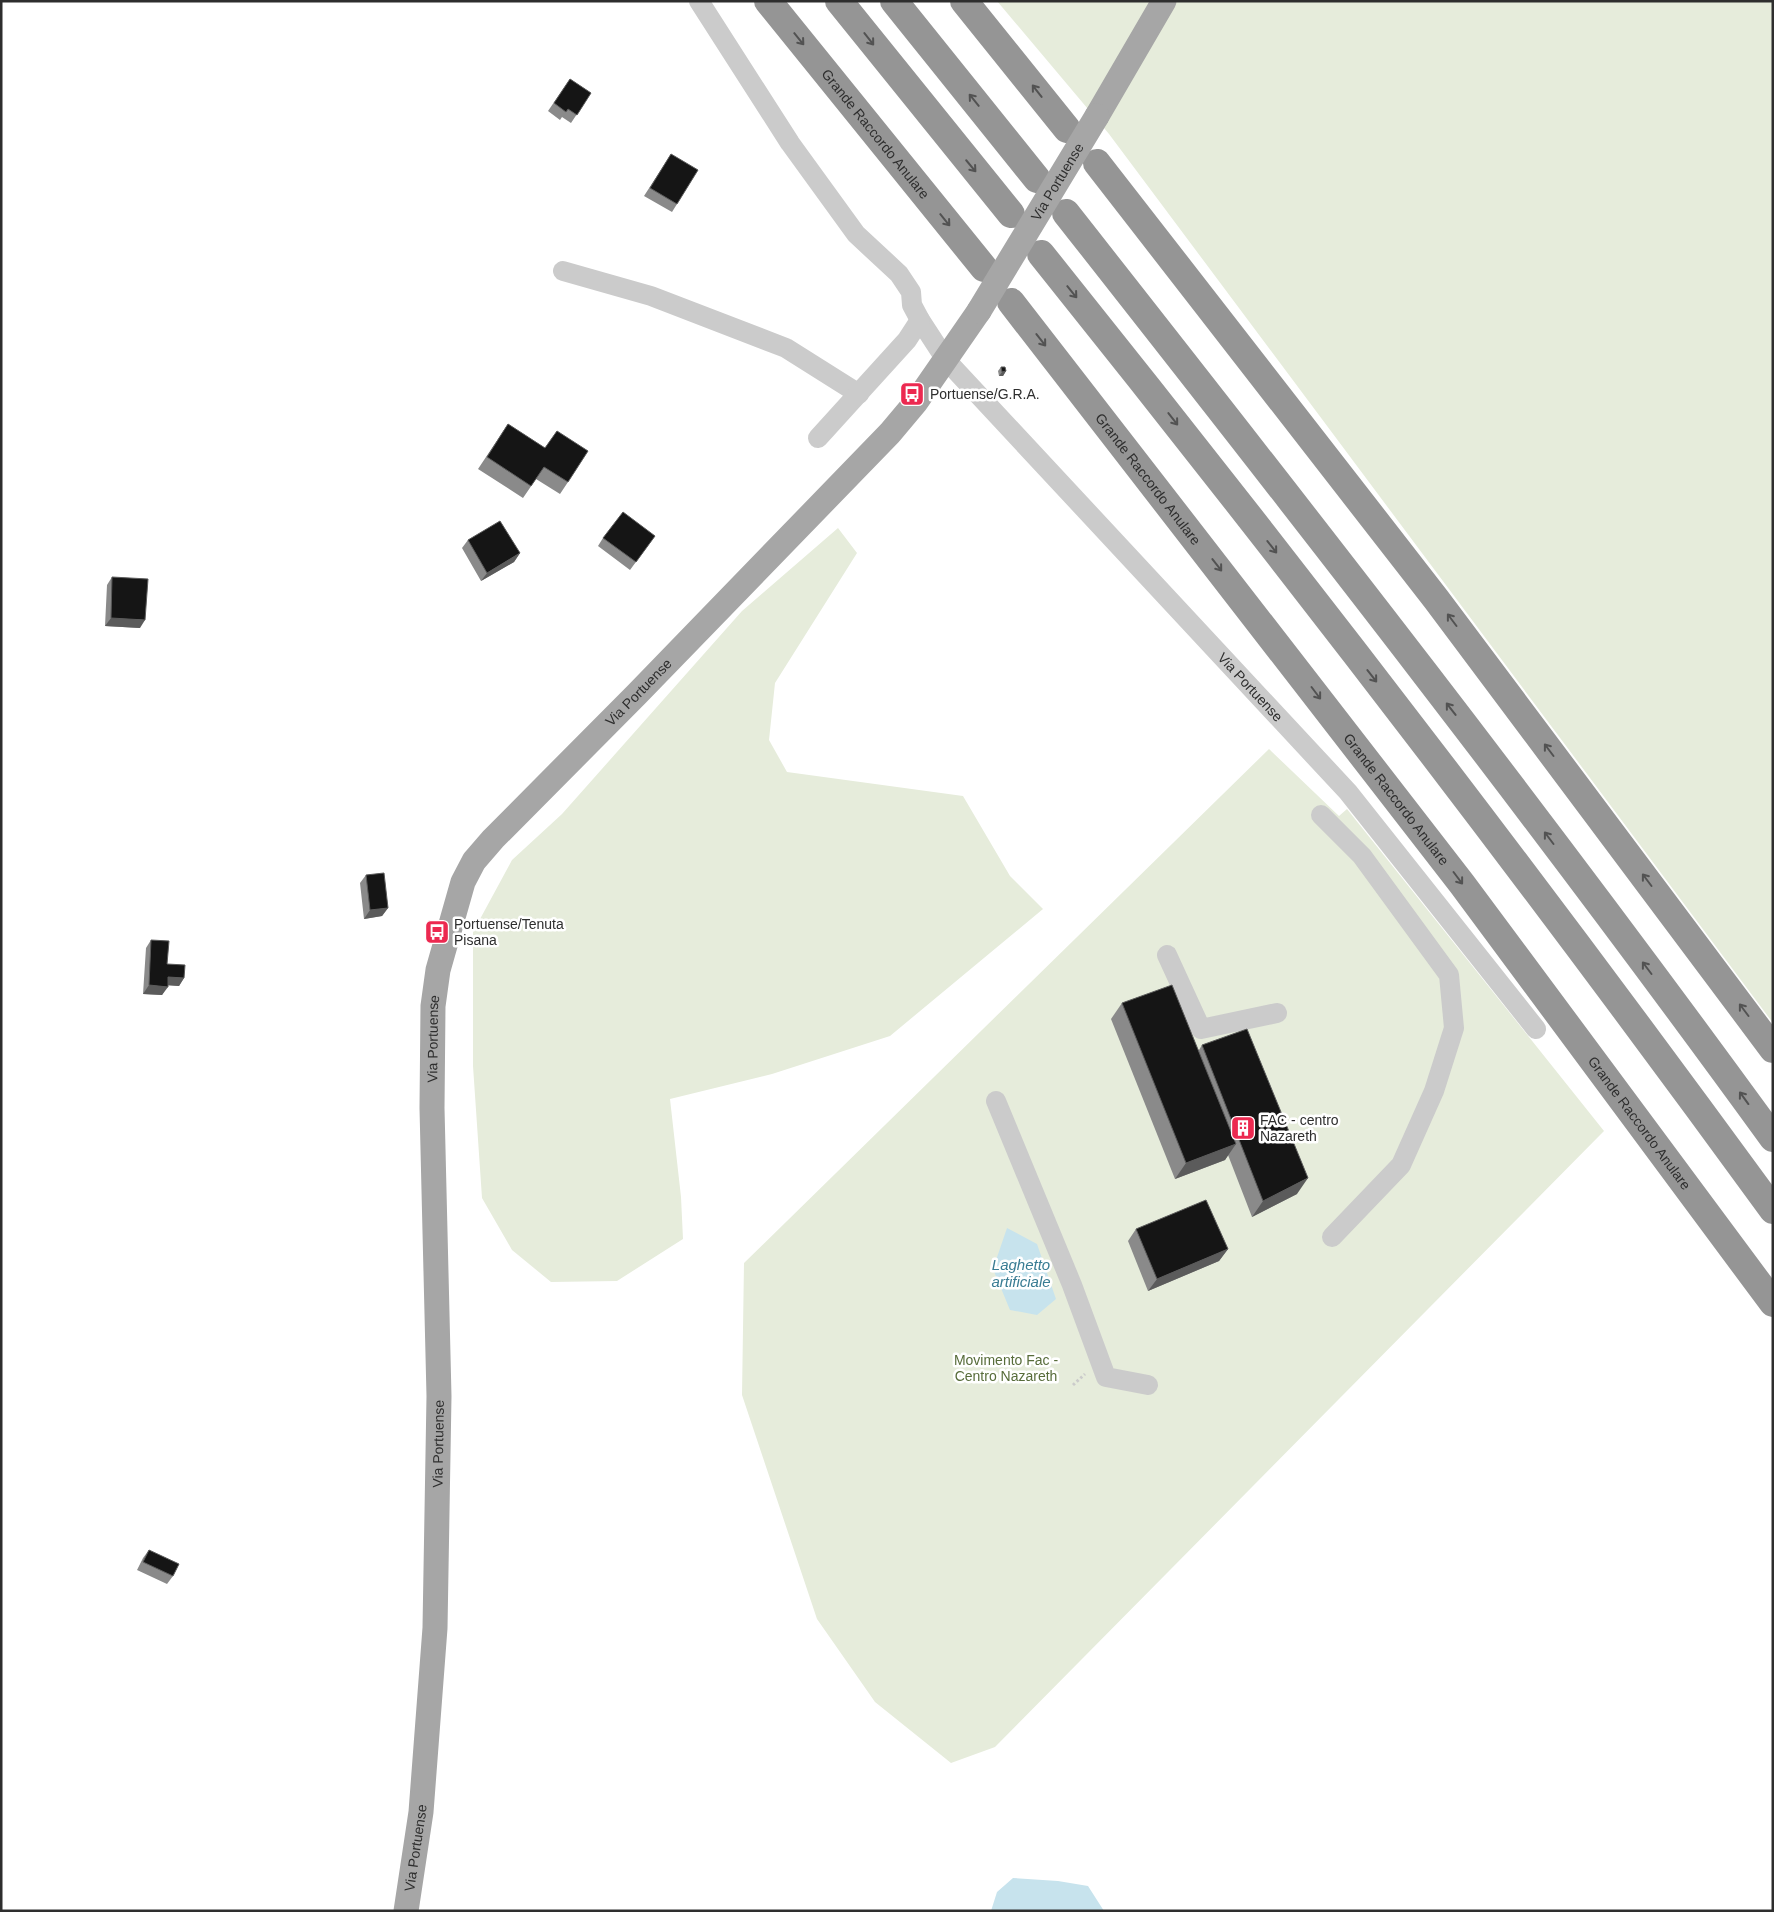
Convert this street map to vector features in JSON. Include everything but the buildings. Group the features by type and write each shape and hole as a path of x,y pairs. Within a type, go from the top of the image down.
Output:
{"highway":[{"name":"Grande Raccordo Anulare","path":"768,1 984,268"},
{"path":"839,1 1011,214"},
{"path":"894,1 1037,179"},
{"path":"964,1 1068,129"},
{"path":"1097,163 1436,599 1773,1049"},
{"path":"1066,213 1232,422 1475,740 1773,1138"},
{"path":"1041,254 1195,447 1434,757 1679,1081 1773,1210"},
{"name":"Grande Raccordo Anulare","path":"1011,302 1462,884 1773,1303"}],"main road":[{"name":"Via Portuense","path":"406,1911 418,1840 424,1785 435,1628 439,1396 432,1108 433,1006 438,970 455,904 471,866 493,839 861,464 916,402 979,311 1164,1"}],"street":[{"path":"699,1 790,143 856,234 899,274 911,292 912,305 920,320 946,360"},
{"path":"564,271 651,296 786,348 859,394"},
{"path":"818,438 907,340 920,320"},
{"name":"Via Portuense","path":"946,360 1348,792 1536,1029"},
{"path":"1321,815 1362,856 1449,975 1454,1028 1434,1091 1401,1165 1332,1236"},
{"path":"1167,955 1201,1029 1277,1013"},
{"path":"996,1100 1072,1285 1106,1377 1148,1385"}],"green space":[{"path":"997,1 1773,1 1773,1023 1109,134"},
{"path":"838,528 857,553 775,683 769,740 787,772 963,796 1010,876 1043,909 890,1036 772,1074 670,1099 681,1197 683,1239 617,1281 551,1282 512,1250 482,1198 473,1066 473,932 512,860 562,814 742,611"},
{"name":"Movimento Fac - Centro Nazareth","path":"1269,749 1339,816 1347,809 1604,1131 995,1747 951,1763 875,1702 817,1619 742,1395 744,1263"}],"water":[{"name":"Laghetto artificiale","path":"1007,1228 1037,1244 1056,1299 1037,1315 1010,1310 993,1269"},
{"path":"1013,1878 1058,1881 1088,1886 1104,1911 991,1911 997,1892"}],"place":[{"name":"Portuense/G.R.A.","path":"912,394"},
{"name":"Portuense/Tenuta Pisana","path":"437,932"},
{"name":"FAC - centro Nazareth","path":"1243,1128"}]}
